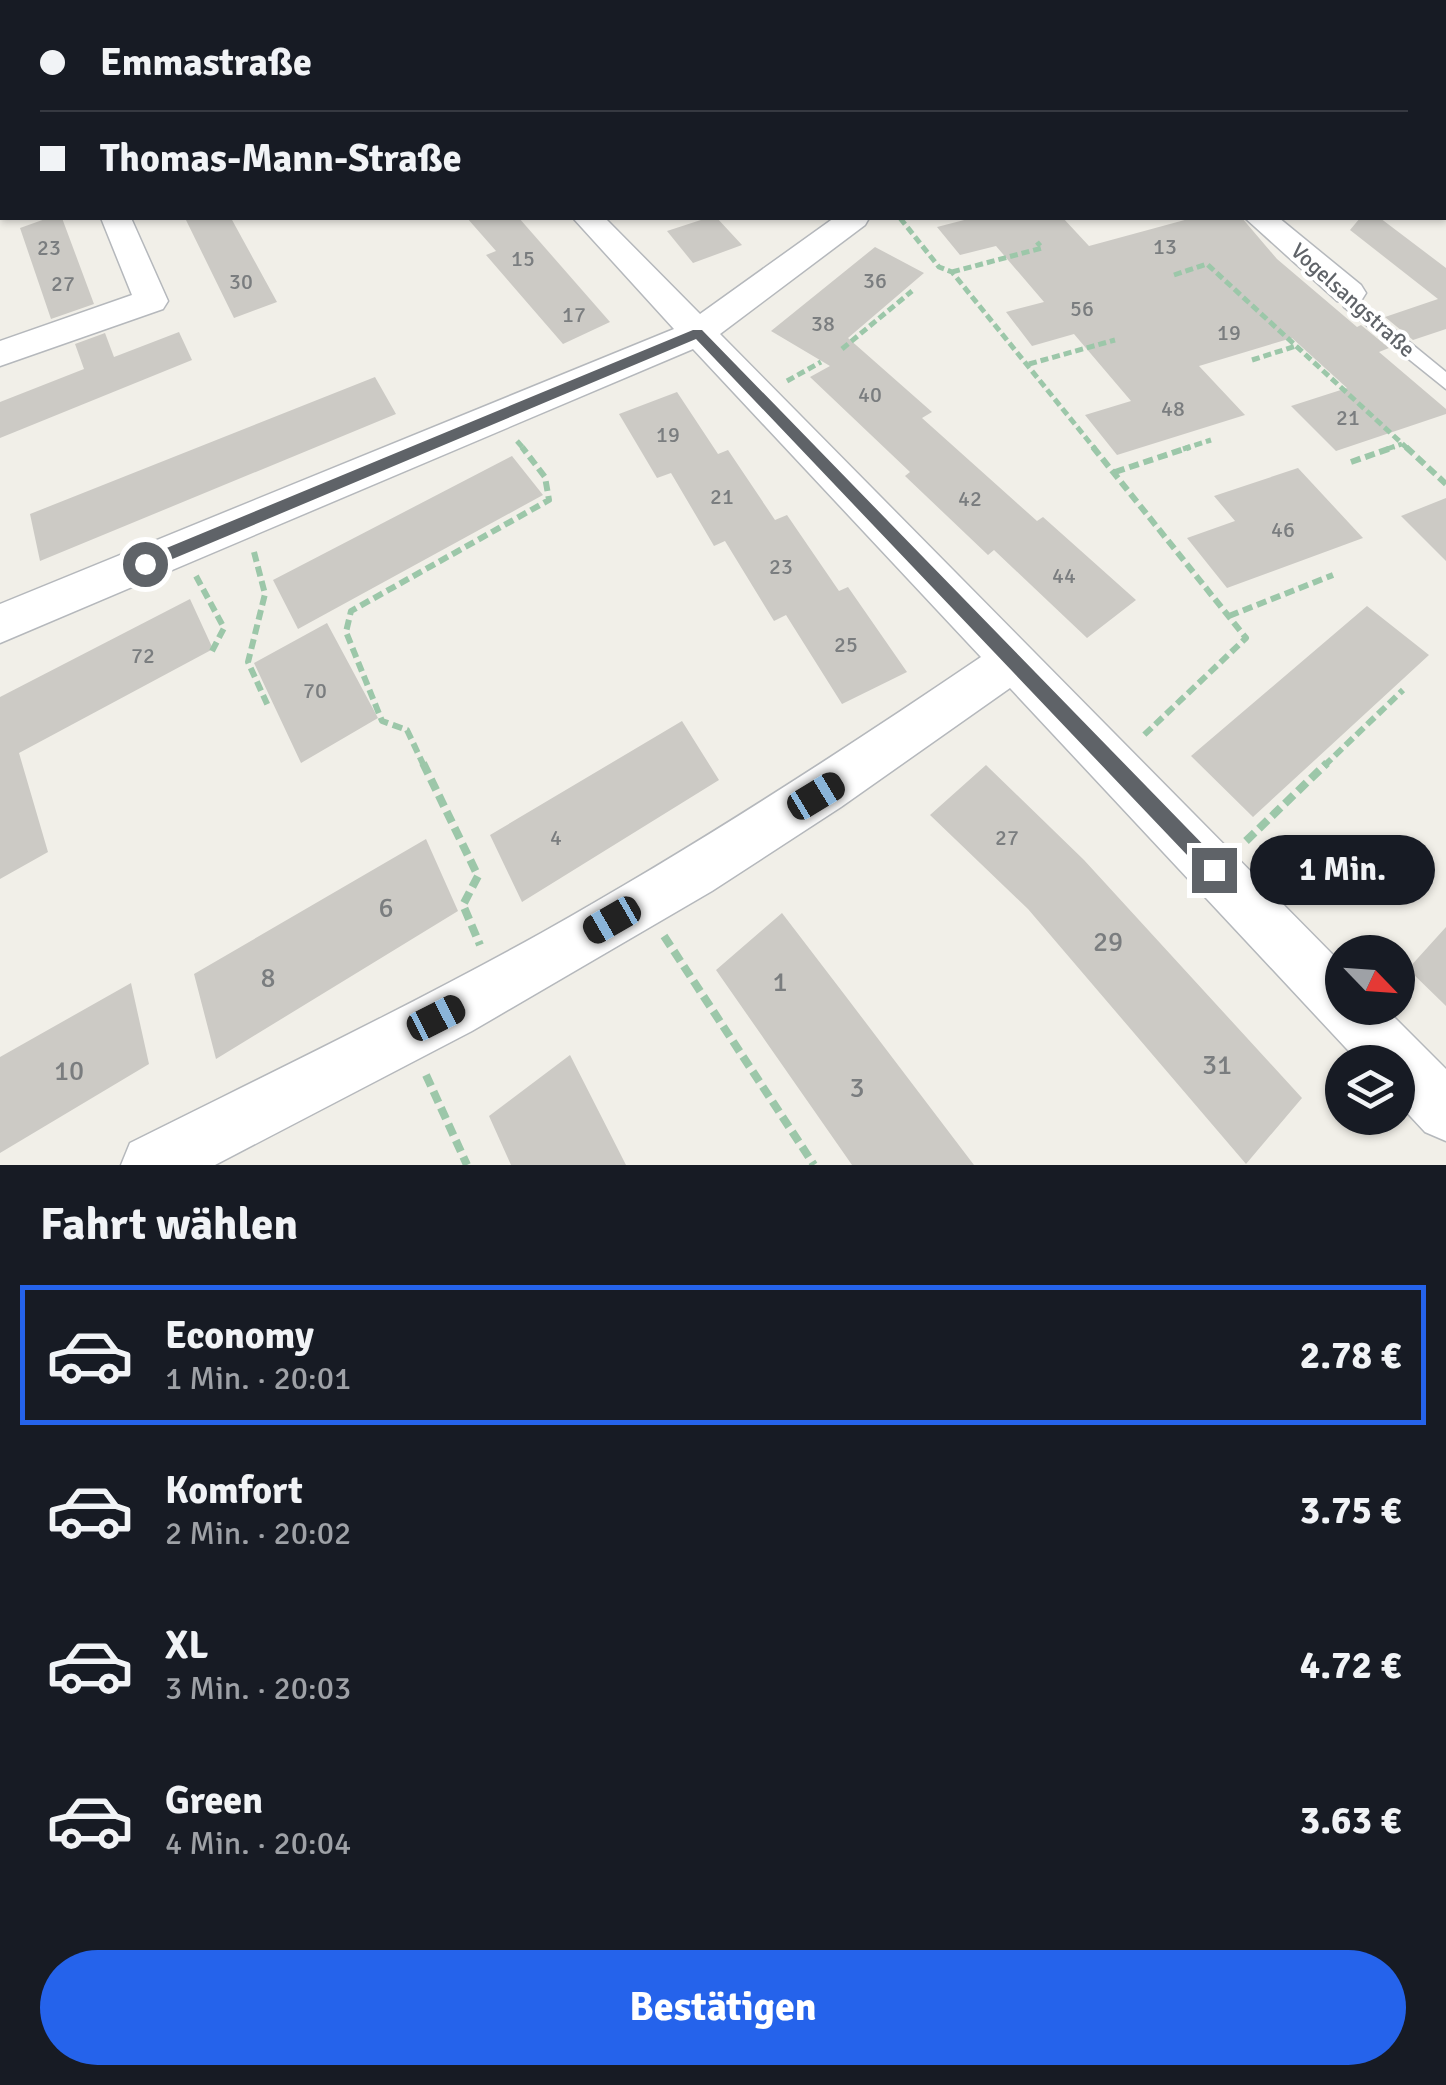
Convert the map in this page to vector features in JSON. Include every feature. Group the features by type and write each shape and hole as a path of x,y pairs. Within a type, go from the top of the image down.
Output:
{"street":[{"path":"0,354 151,301 117,220"},
{"path":"590,220 1325,986"},
{"path":"0,624 698,333 851,220"},
{"name":"Vogelsangstraße","path":"1262,220 1349,292"},
{"path":"152,1165 496,987 640,903 846,778 1013,660"},
{"path":"1362,1025 1446,1111"}],"lane":[{"name":"Vogelsangstraße","path":"1349,292 1350,303 1446,382"}],"path":[{"path":"902,220 940,268 952,272 1029,364 1246,638 1112,764"},
{"path":"952,272 1042,248 1037,242"},
{"path":"1174,275 1207,264 1290,336 1296,346 1446,484"},
{"path":"842,349 912,291"},
{"path":"1029,364 1116,340"},
{"path":"1252,360 1296,346"},
{"path":"464,906 478,876 407,730 382,720 346,632 351,610 549,500 544,477 498,416"},
{"path":"1115,472 1211,440"},
{"path":"1352,462 1402,444"},
{"path":"240,524 267,579 263,617 248,662 268,706"},
{"path":"182,548 224,628 211,653"},
{"path":"1229,616 1333,575"},
{"path":"1214,870 1404,690"},
{"path":"640,903 814,1165"},
{"path":"406,1033 468,1165"}],"building":[{"path":"42,220 63,220 94,304 51,319 20,228"},
{"path":"186,220 232,220 277,302 234,318"},
{"path":"469,220 521,220 610,322 563,344 486,255 496,251"},
{"path":"701,220 719,220 742,245 693,263 667,231"},
{"path":"964,220 1065,220 1089,246 1185,220 1244,220 1277,259 1357,327 1361,325 1389,348 1379,352 1446,409 1446,414 1336,451 1291,406 1347,388 1292,338 1199,366 1245,415 1117,455 1085,415 1131,401 1074,334 1032,346 1006,312 1044,302 996,246 960,255 937,227"},
{"path":"1358,220 1383,220 1446,268 1446,329 1413,340 1385,317 1438,299 1350,230"},
{"path":"875,247 924,273 848,338 932,412 922,418 1037,521 1043,517 1136,600 1087,638 994,550 988,555 905,476 910,472 810,377 830,366 771,331"},
{"path":"179,332 192,360 0,438 0,402 84,369 75,344 105,333 114,357"},
{"path":"375,377 396,414 40,561 30,514"},
{"path":"677,392 718,454 728,450 775,520 787,515 839,591 848,587 907,672 842,704 786,615 774,621 725,541 714,546 671,473 657,478 619,414"},
{"path":"512,456 543,495 298,629 273,580"},
{"path":"1298,468 1363,538 1227,588 1187,538 1235,521 1214,496"},
{"path":"1446,498 1446,561 1401,516"},
{"path":"190,599 213,649 19,753 48,852 0,879 0,697"},
{"path":"1367,606 1429,655 1253,817 1191,756"},
{"path":"327,623 378,718 301,763 254,663"},
{"path":"682,721 719,780 522,902 490,835"},
{"path":"986,765 1084,860 1302,1098 1246,1164 1028,909 930,815"},
{"path":"426,839 458,911 216,1059 194,974"},
{"path":"782,913 974,1165 852,1165 716,970"},
{"path":"1446,927 1446,1006 1415,976 1415,961"},
{"path":"131,983 149,1064 0,1153 0,1057"},
{"path":"570,1055 626,1165 511,1165 489,1116"}],"route":[{"path":"145,564 698,333 1214,870"}]}
